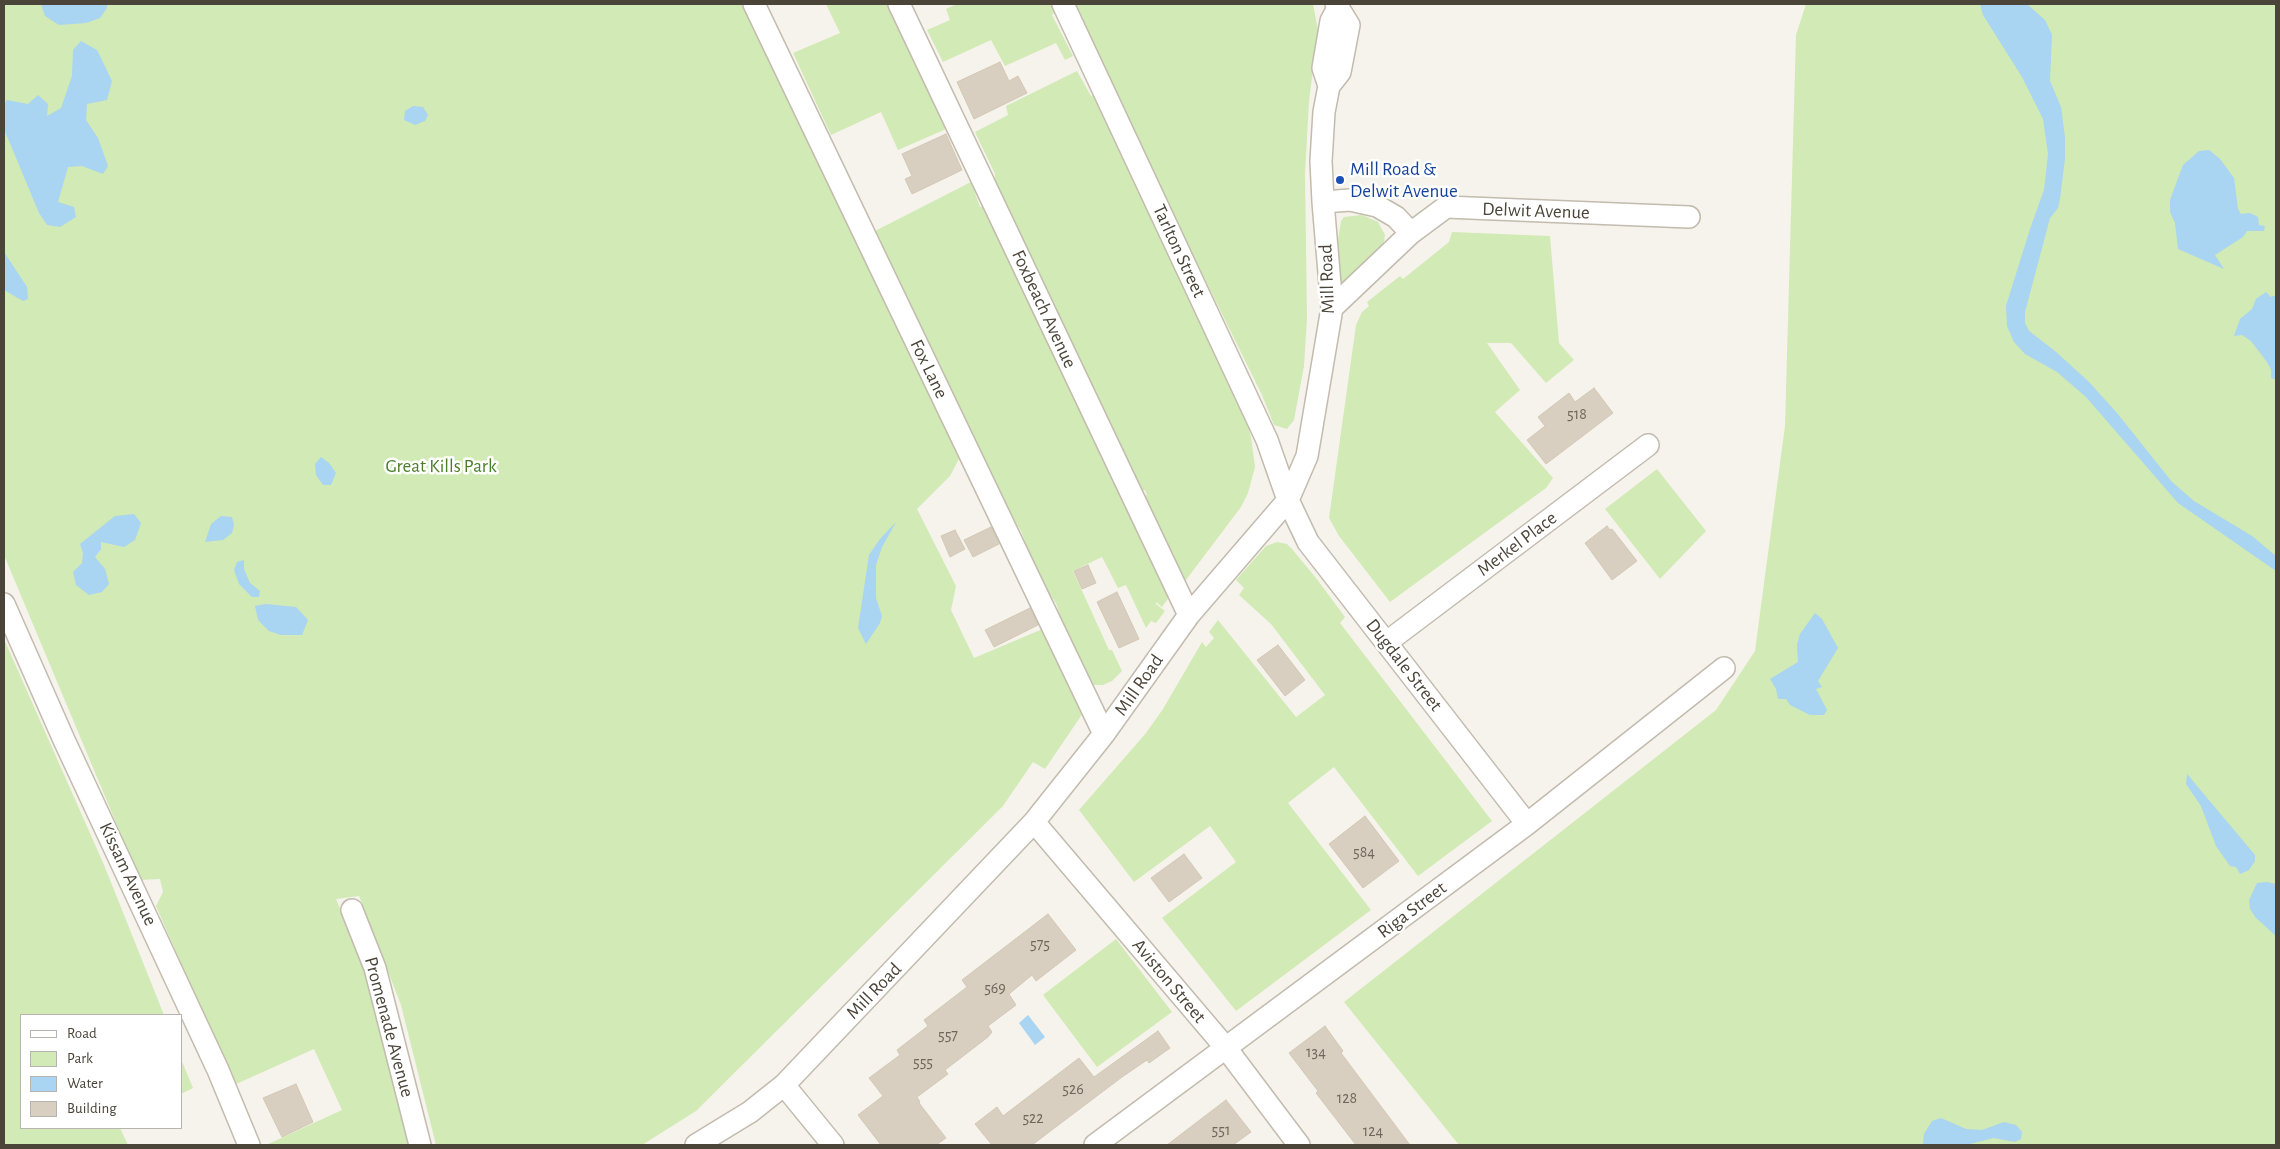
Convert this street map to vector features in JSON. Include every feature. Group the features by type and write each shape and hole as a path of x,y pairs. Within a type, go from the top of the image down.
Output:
{"street":[{"name":"Fox Lane","path":"754,4 1104,734"},
{"name":"Foxbeach Avenue","path":"899,4 1189,615"},
{"name":"Tarlton Street","path":"1063,4 1267,440 1288,500"},
{"path":"1329,86 1323,68 1331,21 1337,6"},
{"path":"1329,86 1340,72 1349,25 1337,6"},
{"name":"Mill Road","path":"696,1145 750,1112 784,1085 1034,822 1104,734 1189,615 1288,500 1307,456 1332,308 1322,202 1321,161 1324,112 1329,86"},
{"path":"1322,202 1350,200 1377,206 1396,216 1411,232"},
{"name":"Delwit Avenue","path":"1332,308 1411,232 1446,207 1689,217"},
{"name":"Merkel Place","path":"1387,642 1648,445"},
{"name":"Dugdale Street","path":"1288,500 1308,542 1527,824"},
{"name":"Kissam Avenue","path":"4,604 218,1070 249,1145"},
{"name":"Riga Street","path":"1095,1145 1527,824 1724,668"},
{"name":"Aviston Street","path":"1034,822 1226,1048 1299,1145"},
{"name":"Promenade Avenue","path":"352,910 375,968 420,1145"},
{"path":"784,1085 833,1145"}],"green space":[{"name":"Great Kills Park","path":"4,4 745,4 961,455 950,476 917,509 956,586 951,610 974,658 1045,628 1085,710 1045,769 1033,762 1003,806 696,1111 642,1145 436,1145 401,1005 359,896 336,899 366,972 415,1145 266,1145 342,1110 314,1049 234,1085 156,906 163,892 160,879 140,880 4,555"},
{"path":"826,4 890,4 947,126 946,129 898,150 881,112 831,135 793,53 840,33"},
{"path":"957,4 1056,4 1059,10 1052,15 1073,56 1065,60 1056,43 1005,66 991,40 943,62 927,30 950,20 946,9"},
{"path":"1076,4 1313,4 1318,30 1309,101 1305,175 1307,319 1304,366 1294,420 1287,429 1274,425 1262,395 1156,180"},
{"path":"1806,4 2276,4 2276,1145 1459,1145 1344,1002 1716,710 1755,651 1785,426 1796,35"},
{"path":"1077,71 1091,96 1098,93 1242,402 1251,437 1255,467 1248,493 1241,507 1186,580 1183,579 1144,496 1147,495 1145,490 1142,491 1040,282 995,181 995,174 975,132 1008,115 1006,106"},
{"path":"971,182 980,207 984,206 996,235 1000,235 1170,596 1162,607 1156,602 1165,611 1156,623 1151,621 1146,628 1126,585 1118,588 1102,557 1073,571 1109,650 1112,650 1122,671 1112,681 1103,685 1094,685 1088,682 1065,631 1056,603 1039,580 1021,531 1006,511 962,427 875,231"},
{"path":"1362,215 1378,222 1385,235 1383,248 1345,285 1337,285 1337,246 1341,221 1344,217"},
{"path":"1452,232 1550,236 1559,343 1574,360 1546,383 1511,343 1487,343 1520,390 1495,412 1553,478 1546,488 1390,602 1339,536 1329,518 1356,325 1362,312 1369,306 1367,302 1400,276 1403,279 1449,242"},
{"path":"1657,469 1706,531 1660,579 1605,509"},
{"path":"1277,542 1287,544 1316,578 1345,617 1340,623 1492,821 1418,876 1334,767 1288,803 1371,910 1236,1011 1162,918 1236,862 1210,826 1134,882 1079,810 1146,733 1163,709 1202,642 1206,647 1214,638 1209,632 1218,620 1296,717 1325,695 1271,624 1239,595 1244,588 1236,580 1266,546"},
{"path":"4,639 104,865 164,1014 20,1014 20,1129 120,1129 128,1145 4,1145"},
{"path":"1116,939 1172,1012 1097,1067 1043,995"},
{"path":"182,1061 193,1088 182,1094"}],"water":[{"path":"41,4 107,4 107,8 100,18 86,23 59,25 45,16"},
{"path":"1980,4 2027,4 2045,20 2052,35 2050,81 2061,107 2065,137 2065,159 2058,208 2050,218 2025,312 2025,323 2029,331 2055,351 2089,382 2117,413 2172,482 2194,501 2252,536 2276,556 2276,571 2178,503 2086,397 2057,372 2025,354 2014,342 2007,326 2006,306 2044,190 2048,154 2043,119 2022,77 1983,15"},
{"path":"81,41 97,50 112,81 107,100 87,104 86,120 98,138 108,166 103,174 82,166 68,167 58,202 74,207 76,217 60,227 47,225 39,213 4,129 4,105 7,100 28,104 38,95 48,104 47,116 61,108 72,76 73,50"},
{"path":"413,106 423,107 428,115 425,121 415,125 404,120 405,111"},
{"path":"2209,150 2220,159 2234,178 2238,209 2241,214 2250,213 2258,217 2259,225 2265,226 2264,231 2247,231 2243,237 2215,255 2224,269 2178,249 2175,223 2170,212 2170,200 2183,165 2199,151"},
{"path":"4,252 27,287 28,299 23,301 4,290"},
{"path":"2266,292 2271,297 2276,295 2276,380 2271,378 2271,370 2267,362 2251,341 2242,335 2234,336 2240,319 2252,309 2256,299"},
{"path":"321,457 329,463 336,473 331,485 323,485 316,475 315,464"},
{"path":"134,514 141,523 135,540 124,547 101,542 101,549 95,557 105,569 109,584 102,592 89,595 76,585 73,572 82,563 83,553 80,544 115,516"},
{"path":"221,516 232,517 234,525 232,533 223,540 205,542 211,524"},
{"path":"896,522 882,547 876,565 876,598 882,616 880,623 866,644 858,628 869,555 880,539"},
{"path":"244,560 244,569 250,583 260,591 259,597 252,597 239,584 234,570 237,562"},
{"path":"266,604 296,607 308,620 302,635 281,635 269,631 258,620 255,606"},
{"path":"1815,613 1822,619 1838,648 1818,681 1822,687 1816,689 1827,710 1824,715 1810,715 1790,705 1786,699 1778,699 1776,689 1770,679 1798,662 1797,645 1800,634"},
{"path":"2187,774 2255,855 2255,861 2249,870 2240,874 2236,867 2230,866 2216,846 2201,806 2186,784"},
{"path":"2267,882 2276,884 2276,936 2256,918 2250,909 2249,900 2257,883"},
{"path":"1028,1015 1045,1037 1035,1045 1019,1023"},
{"path":"1941,1118 1966,1129 1982,1130 2004,1122 2016,1125 2022,1132 2021,1139 2015,1142 1994,1138 1966,1145 1923,1145 1924,1134 1932,1121"}],"building":[{"path":"1000,62 1009,81 1018,76 1027,93 974,119 957,82"},
{"path":"946,134 962,170 912,194 905,179 912,176 902,154"},
{"path":"1594,388 1613,413 1546,464 1527,440 1545,426 1538,417 1569,393 1575,402"},
{"path":"1607,526 1610,530 1612,529 1637,561 1612,580 1585,543"},
{"path":"991,527 999,544 973,557 964,540"},
{"path":"955,530 965,549 950,557 941,536"},
{"path":"1088,565 1096,583 1082,589 1074,571"},
{"path":"1117,592 1139,639 1119,648 1097,602"},
{"path":"1030,608 1038,625 994,647 985,630"},
{"path":"1278,645 1305,680 1285,696 1257,660"},
{"path":"1365,816 1399,861 1363,888 1329,844"},
{"path":"1184,854 1202,878 1169,902 1151,878"},
{"path":"1048,914 1076,950 1036,981 1032,975 1009,994 1016,1005 988,1026 992,1032 988,1037 945,1070 948,1074 917,1097 919,1103 946,1138 936,1145 881,1145 858,1115 883,1096 869,1078 900,1055 897,1050 928,1026 924,1020 967,987 962,980"},
{"path":"1325,1026 1343,1051 1341,1053 1410,1145 1356,1145 1316,1093 1318,1091 1289,1053"},
{"path":"1158,1031 1170,1048 1149,1063 1147,1060 1122,1077 1032,1145 992,1145 975,1124 997,1107 1003,1116 1079,1058 1094,1077"},
{"path":"296,1084 313,1122 282,1137 263,1098"},
{"path":"1226,1100 1251,1132 1233,1145 1167,1145"}],"place":[{"name":"Mill Road & Delwit Avenue","path":"1340,180"}]}
